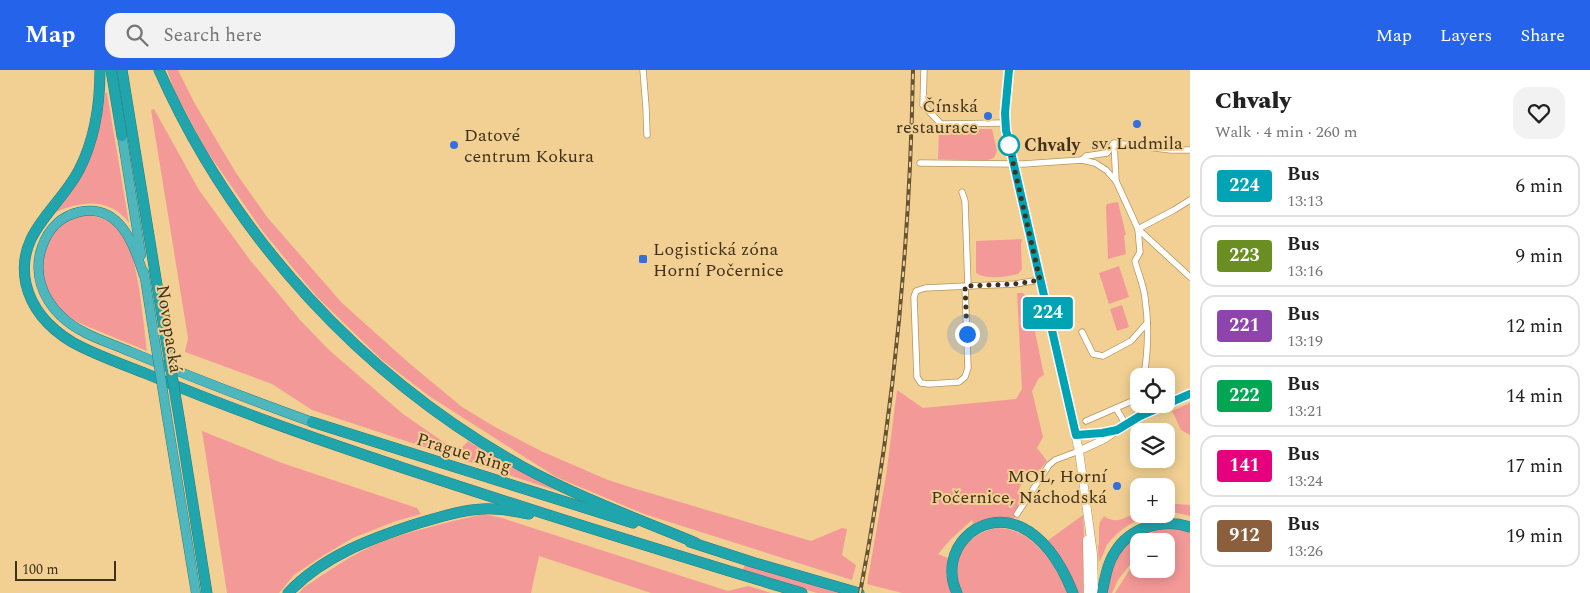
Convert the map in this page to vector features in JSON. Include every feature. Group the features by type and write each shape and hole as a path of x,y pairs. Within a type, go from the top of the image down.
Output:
{"highway":[{"name":"Prague Ring","path":"100,70 97,117 88,149 72,182 34,230 28,244 25,259 25,279 33,304 48,324 72,342 190,392 371,457 802,593"},
{"name":"Novopacká","path":"111,70 196,593"},
{"name":"Novopacká","path":"122,70 207,593"},
{"path":"159,70 170,96 197,145 251,227 297,285 324,315 382,368 450,421 524,467 573,491 696,543"},
{"name":"Prague Ring","path":"144,276 132,242 126,232 109,217 94,212 83,212 66,217 56,224 48,233 41,250 38,267 41,286 46,297 53,308 68,322 88,334 140,356 312,422 755,563 859,593"},
{"path":"288,593 308,574 348,550 388,533 445,516 484,509 517,511 569,521"},
{"path":"957,593 953,583 952,566 954,555 959,545 977,528 998,522 1017,526 1034,536 1054,558 1073,593"},
{"path":"1102,593 1106,572 1113,555 1119,545 1131,535 1158,524 1175,523 1190,527"}],"main road":[{"path":"1009,70 1005,123 1076,435 1093,554 1094,593"},
{"path":"1086,498 1088,593"}],"street":[{"path":"642,70 647,115 646,135"},
{"path":"924,70 924,105 941,124 1005,123"},
{"path":"1082,160 1086,156 1107,153 1114,144"},
{"path":"1114,144 1190,150"},
{"path":"1114,144 1116,181"},
{"path":"920,163 1013,164 1082,160 1106,170 1116,181 1138,229 1140,252 1135,261 1146,298 1147,355 1145,368"},
{"path":"962,192 964,201 967,286 967,373 959,382 929,384 921,382 917,377 914,297 916,291 925,288 967,286 1015,284 1040,280"},
{"path":"1138,229 1190,200"},
{"path":"1138,229 1190,277"},
{"path":"1082,332 1093,354 1103,356 1131,341 1147,324"},
{"path":"1017,514 1048,465 1055,460 1105,439 1148,413 1190,394"},
{"path":"1086,421 1130,402"},
{"path":"1116,408 1126,425"},
{"path":"1076,435 1117,430"}],"shaded area":[{"path":"167,70 178,70 195,104 236,173 267,217 342,303 462,407 541,451 608,480 633,488 811,541 842,528 847,529 842,555 856,565 852,580 644,514 556,477 429,396 382,360 317,297 264,233 206,150 175,92"},
{"path":"105,93 107,93 129,223 113,209 104,205 75,205 56,212 76,185 90,157 103,110"},
{"path":"154,109 199,190 250,260 301,321 329,350 403,414 458,452 468,441 557,491 312,410 272,384 185,352 188,338 151,110"},
{"path":"939,129 992,129 997,151 994,158 985,161 938,159"},
{"path":"1118,202 1126,235 1124,235 1126,254 1108,259 1106,206 1107,204"},
{"path":"84,214 110,221 124,235 135,266 147,351 71,319 56,307 46,289 42,261 48,243 55,231 63,223"},
{"path":"1022,239 1022,269 1018,274 1002,277 985,277 976,273 976,241"},
{"path":"1119,266 1129,297 1109,304 1099,273"},
{"path":"1017,293 1023,293 1028,298 1044,375 1039,378 1032,391 1043,437 1037,448 1047,461 1038,472 1025,477 1017,493 1023,498 1014,519 993,518 973,524 972,520 938,554 948,558 946,574 951,593 902,593 867,584 886,476 897,390 923,408 1016,399 1022,389"},
{"path":"1122,305 1129,327 1117,331 1110,309"},
{"path":"1190,403 1190,435 1181,430 1173,413 1175,413 1175,410"},
{"path":"202,431 282,463 417,508 421,514 396,521 353,538 294,575 279,593 227,593"},
{"path":"1175,504 1190,505 1190,516 1175,513"},
{"path":"484,514 502,518 728,591 748,586 771,593 651,593 539,556 531,593 299,593 303,588 359,552 379,543 418,530"},
{"path":"1083,515 1083,593 1077,593 1047,541"},
{"path":"1130,515 1130,523 1132,523 1112,539 1099,562 1100,522 1104,516 1113,520"},
{"path":"1166,527 1190,531 1190,593 1115,593 1130,569 1130,578 1175,578 1175,533 1145,533"},
{"path":"998,528 1022,534 1032,541 1049,560 1068,593 962,593 956,570 962,551 976,536"},
{"path":"1129,542 1130,565 1118,580 1112,593 1107,593 1112,566 1118,554"},
{"path":"745,565 839,593 817,593 744,571"}],"railway":[{"path":"860,593 882,463 898,333 908,202 913,70"}],"bus line":[{"name":"224","path":"1009,70 1005,113 1006,130 1076,435 1117,430 1140,416 1190,394"}],"place":[{"name":"Čínská restaurace","path":"988,116"},
{"name":"sv. Ludmila","path":"1137,124"},
{"name":"Datové centrum Kokura","path":"454,145"},
{"name":"Chvaly","path":"1009,145"},
{"name":"Logistická zóna Horní Počernice","path":"643,259"},
{"name":"MOL, Horní Počernice, Náchodská","path":"1117,486"}],"route":[{"path":"967,334 965,286 1015,284 1040,280 1009,145"}]}
